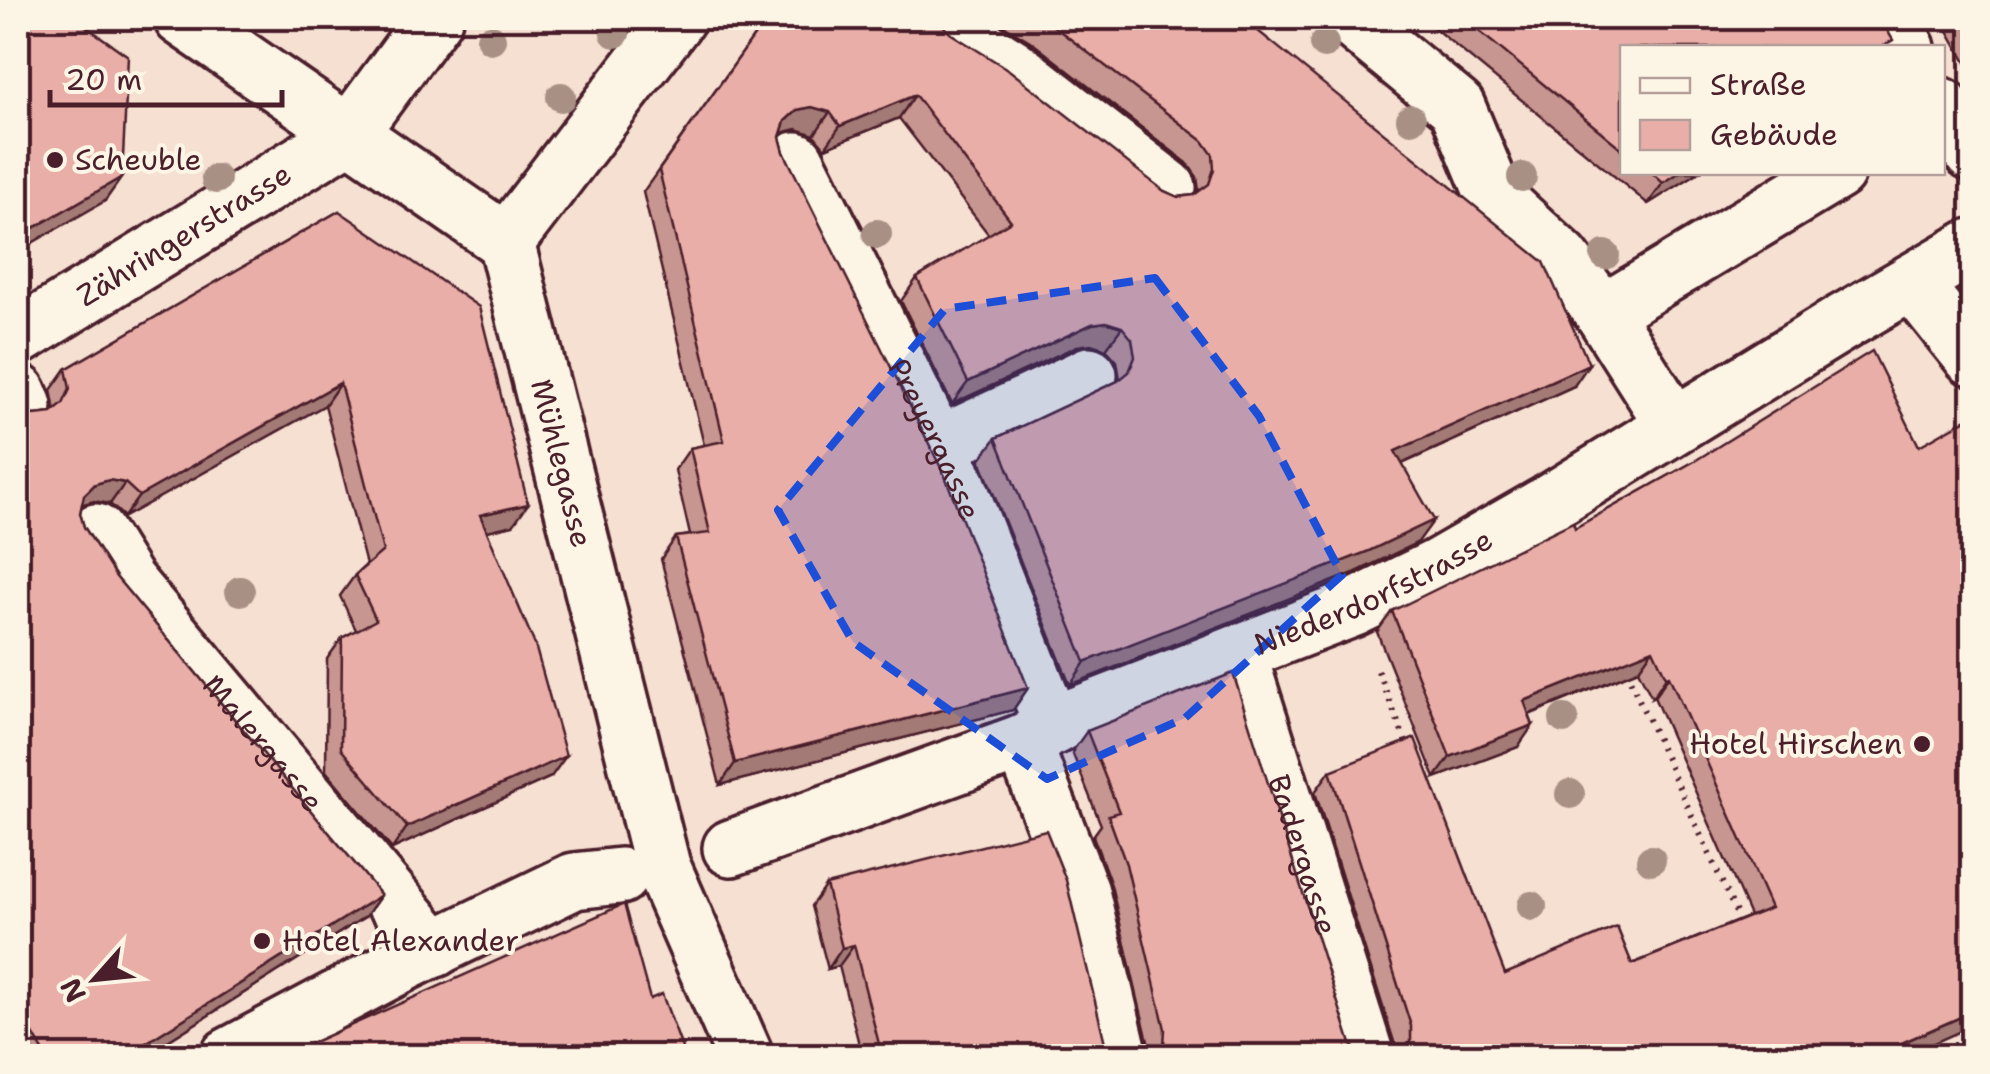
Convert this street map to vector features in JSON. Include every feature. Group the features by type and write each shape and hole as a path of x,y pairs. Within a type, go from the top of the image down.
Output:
{"street":[{"path":"182,18 506,242 677,18"},
{"path":"349,134 434,18"},
{"path":"960,18 952,29 1011,66 1168,188"},
{"path":"1350,18 1457,107 1494,196 1562,260 1603,314 1674,424"},
{"path":"1945,111 1972,153"},
{"name":"Zähringerstrasse","path":"18,337 349,134"},
{"name":"Preyergasse","path":"796,160 958,485 1038,735 1120,1056"},
{"path":"1603,314 1832,175"},
{"name":"Mühlegasse","path":"506,242 662,866 744,1056"},
{"name":"Niederdorfstrasse","path":"731,848 1038,735 1070,718 1354,608 1509,526 1972,247"},
{"path":"1912,282 1972,357"},
{"path":"938,445 1089,375"},
{"name":"Malergasse","path":"96,532 127,582 436,948"},
{"name":"Badergasse","path":"1238,653 1366,1056"},
{"path":"228,1056 574,881 620,876"}],"path":[{"path":"1354,608 1410,752"},
{"path":"1624,666 1745,932"}],"highlighted area":[{"path":"1155,278 1259,416 1342,575 1185,718 1047,779 853,642 778,510 945,309"}],"building":[{"path":"18,18 74,18 128,56 122,177 18,237"},
{"path":"767,18 939,18 950,33 1009,70 1164,191 1178,197 1194,195 1209,184 1213,155 1203,141 1043,18 1242,18 1544,262 1589,364 1395,451 1434,520 1369,551 1085,662 996,438 1118,381 1129,372 1135,357 1132,339 1122,327 1106,322 1092,324 968,382 917,278 1011,221 915,95 840,126 830,112 812,107 797,110 785,121 780,137 784,152 945,476 1028,688 735,763 676,537 710,533 690,448 724,441 659,170"},
{"path":"1463,18 1880,18 1893,40 1885,45 1620,45 1620,147"},
{"path":"1654,175 1675,175 1663,183"},
{"path":"339,211 479,307 528,504 480,515 535,645 566,756 407,827 341,749 342,638 376,620 355,575 383,551 340,383 139,496 125,483 109,480 95,484 84,495 80,513 84,527 116,577 381,895 125,1056 46,1056 18,1008 18,406 34,415 52,413 63,404 70,389 66,369"},
{"path":"1872,351 1919,446 1972,416 1972,1012 1872,1056 1402,1056 1411,1042 1411,1026 1330,771 1415,738 1505,974 1617,927 1632,964 1771,908 1669,676 1666,677 1653,649 1524,701 1533,725 1450,757 1392,611 1573,522 1575,528 1693,462"},
{"path":"1233,673 1351,1044 1359,1056 1157,1056 1164,1045 1165,1029 1126,864 1108,815 1119,812 1087,731"},
{"path":"1046,830 1066,880 1105,1043 1113,1056 882,1056 854,945 842,948 826,885"},
{"path":"624,904 650,999 662,994 685,1056 282,1056"}],"place":[{"name":"Scheuble","path":"55,160"},
{"name":"Hotel Hirschen","path":"1922,744"},
{"name":"Hotel Alexander","path":"262,941"}]}
